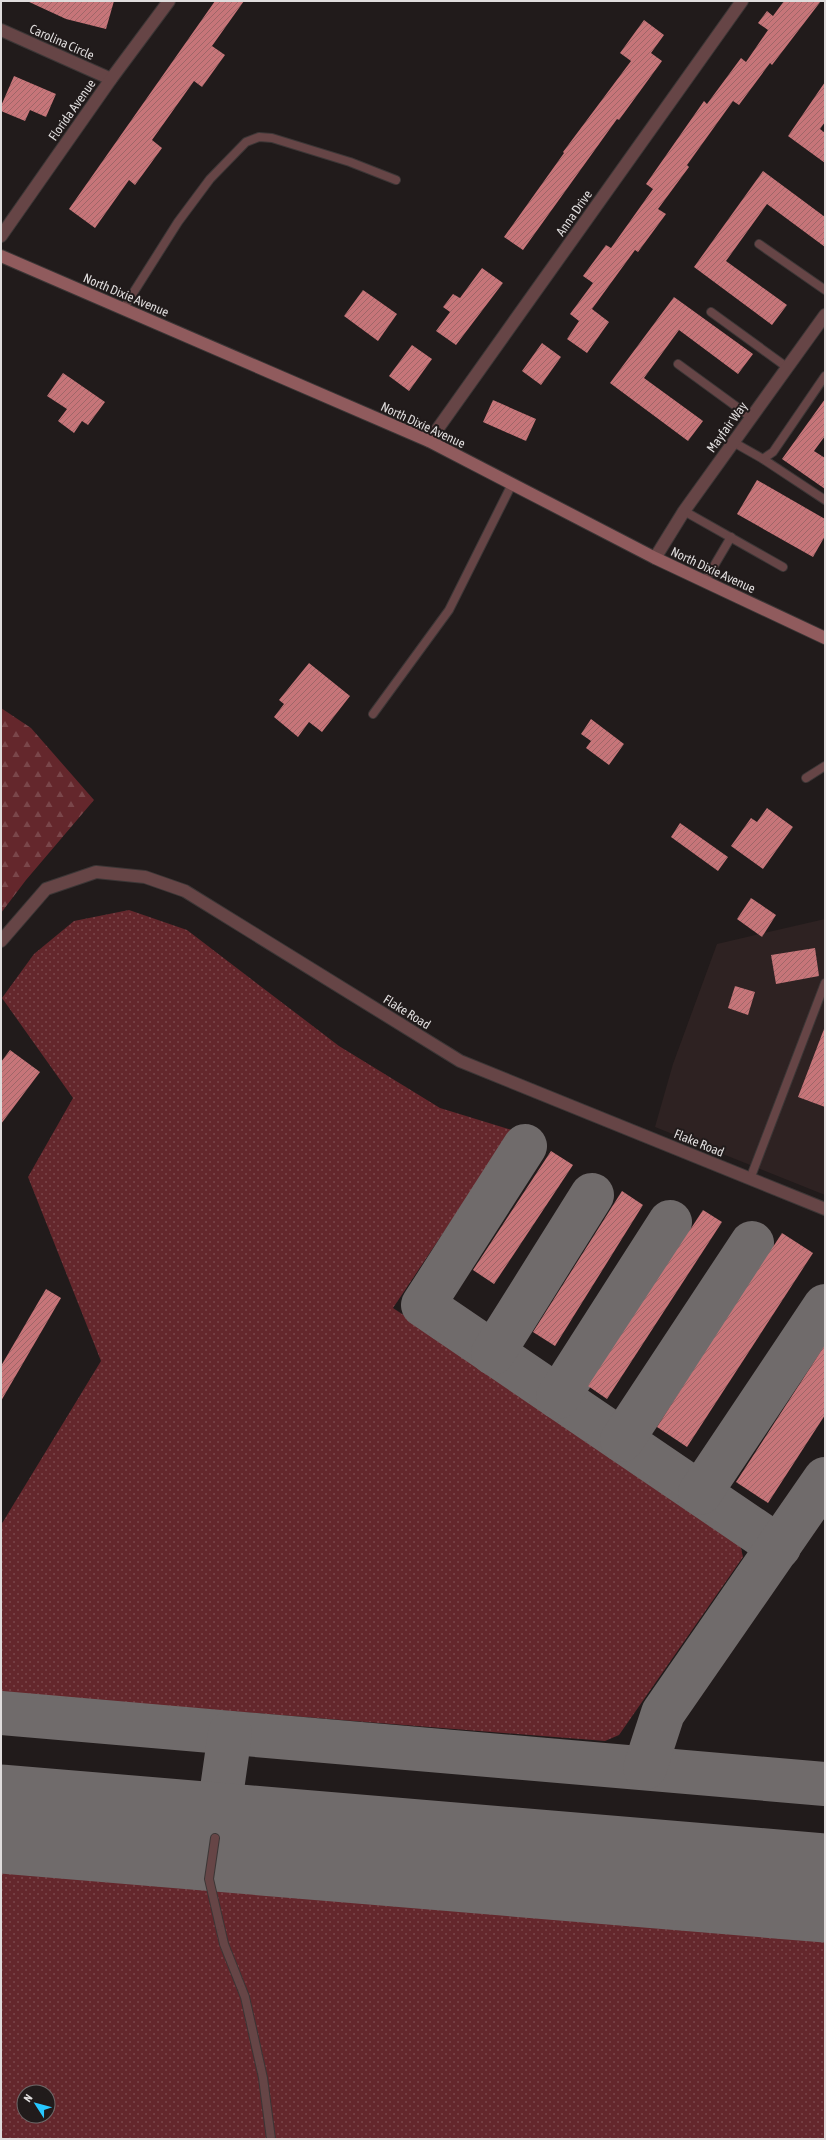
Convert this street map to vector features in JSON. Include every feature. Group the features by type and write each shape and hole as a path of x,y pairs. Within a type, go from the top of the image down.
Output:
{"street":[{"name":"Florida Avenue","path":"1,236 111,79 168,1"},
{"name":"Anna Drive","path":"429,442 742,1"},
{"name":"Carolina Circle","path":"1,30 111,79"},
{"name":"North Dixie Avenue","path":"1,256 429,442 655,558 825,638"},
{"name":"Mayfair Way","path":"655,558 684,511 825,315"},
{"name":"Flake Road","path":"1,941 46,889 96,872 145,877 186,891 460,1061 825,1209"}],"lane":[{"path":"123,309 178,222 210,179 246,142 259,137 272,138 350,162 396,180"},
{"path":"760,244 825,290"},
{"path":"711,312 788,368"},
{"path":"678,364 752,418"},
{"path":"763,459 773,452 825,376"},
{"path":"733,442 763,459 825,500"},
{"path":"373,714 449,610 512,484"},
{"path":"684,511 783,567"},
{"path":"705,582 731,537"},
{"path":"806,778 825,766"},
{"path":"750,1179 825,983"},
{"path":"215,1838 209,1879 224,1944 245,1997 263,2078 271,2139"}],"shaded area":[{"path":"825,919 825,1195 655,1127 673,1064 717,944"}],"green space":[{"path":"1,708 31,728 94,800 26,880 1,913"},
{"path":"129,910 187,930 339,1046 440,1108 512,1130 393,1308 739,1539 743,1557 619,1735 605,1741 1,1693 1,1525 101,1361 28,1177 73,1098 2,998 34,954 74,921"},
{"path":"1,1864 825,1930 825,2139 1,2139"}],"building":[{"path":"27,1 114,1 106,29 66,19"},
{"path":"215,1 244,1 212,46 225,55 202,87 194,81 152,140 162,148 135,185 129,180 95,228 69,209"},
{"path":"784,1 821,1 772,65 770,63 739,105 733,101 687,165 689,167 658,209 666,214 638,252 635,250 592,309 609,322 587,353 567,339 579,321 570,314 593,283 583,276 606,245 611,248 653,189 646,184 704,101 707,104 741,58 746,62 768,30 758,23 767,11 773,16"},
{"path":"644,20 664,35 651,53 662,61 619,120 617,119 523,250 504,237 564,153 563,152 631,61 620,53"},
{"path":"14,76 56,94 46,117 30,110 25,121 1,111 1,106"},
{"path":"825,82 825,122 820,129 825,133 825,163 788,136"},
{"path":"763,171 825,217 825,247 767,204 726,261 787,305 772,325 694,267"},
{"path":"482,268 503,283 456,345 436,331 450,312 443,307 453,294 460,298"},
{"path":"363,290 397,314 378,341 344,316"},
{"path":"674,297 753,354 738,374 679,330 644,378 703,421 688,441 610,383"},
{"path":"542,343 561,357 541,385 522,371"},
{"path":"412,345 432,359 409,391 389,376"},
{"path":"63,373 105,402 88,425 82,421 74,433 58,421 67,409 47,396"},
{"path":"825,399 825,436 814,451 825,458 825,489 782,459"},
{"path":"493,400 536,419 526,441 483,422"},
{"path":"757,480 825,519 825,536 813,557 737,514"},
{"path":"309,663 350,696 322,732 309,722 298,737 274,717 284,704 279,700"},
{"path":"591,719 624,744 609,765 586,748 591,741 581,734"},
{"path":"767,808 793,827 763,869 731,846 751,818 757,822"},
{"path":"680,823 728,857 718,871 671,837"},
{"path":"751,898 776,915 762,937 737,919"},
{"path":"815,948 819,976 776,984 771,955"},
{"path":"735,986 755,992 748,1015 728,1008"},
{"path":"825,1029 825,1107 798,1097"},
{"path":"10,1050 40,1072 1,1124 1,1062"},
{"path":"551,1151 573,1165 494,1284 473,1270"},
{"path":"622,1191 643,1205 555,1346 533,1332"},
{"path":"703,1210 722,1222 607,1399 588,1386"},
{"path":"782,1233 813,1253 687,1447 657,1427"},
{"path":"46,1289 61,1298 1,1401 1,1366"},
{"path":"825,1345 825,1415 768,1503 736,1482"}],"taxiway":[{"path":"525,1146 423,1305 779,1547"},
{"path":"493,1353 592,1195"},
{"path":"558,1397 670,1222"},
{"path":"622,1440 752,1243"},
{"path":"700,1493 825,1306"},
{"path":"645,1768 663,1713 825,1479"},
{"path":"1,1713 825,1784"},
{"path":"215,1838 230,1733"}],"runway":[{"path":"1,1819 825,1888"}]}
